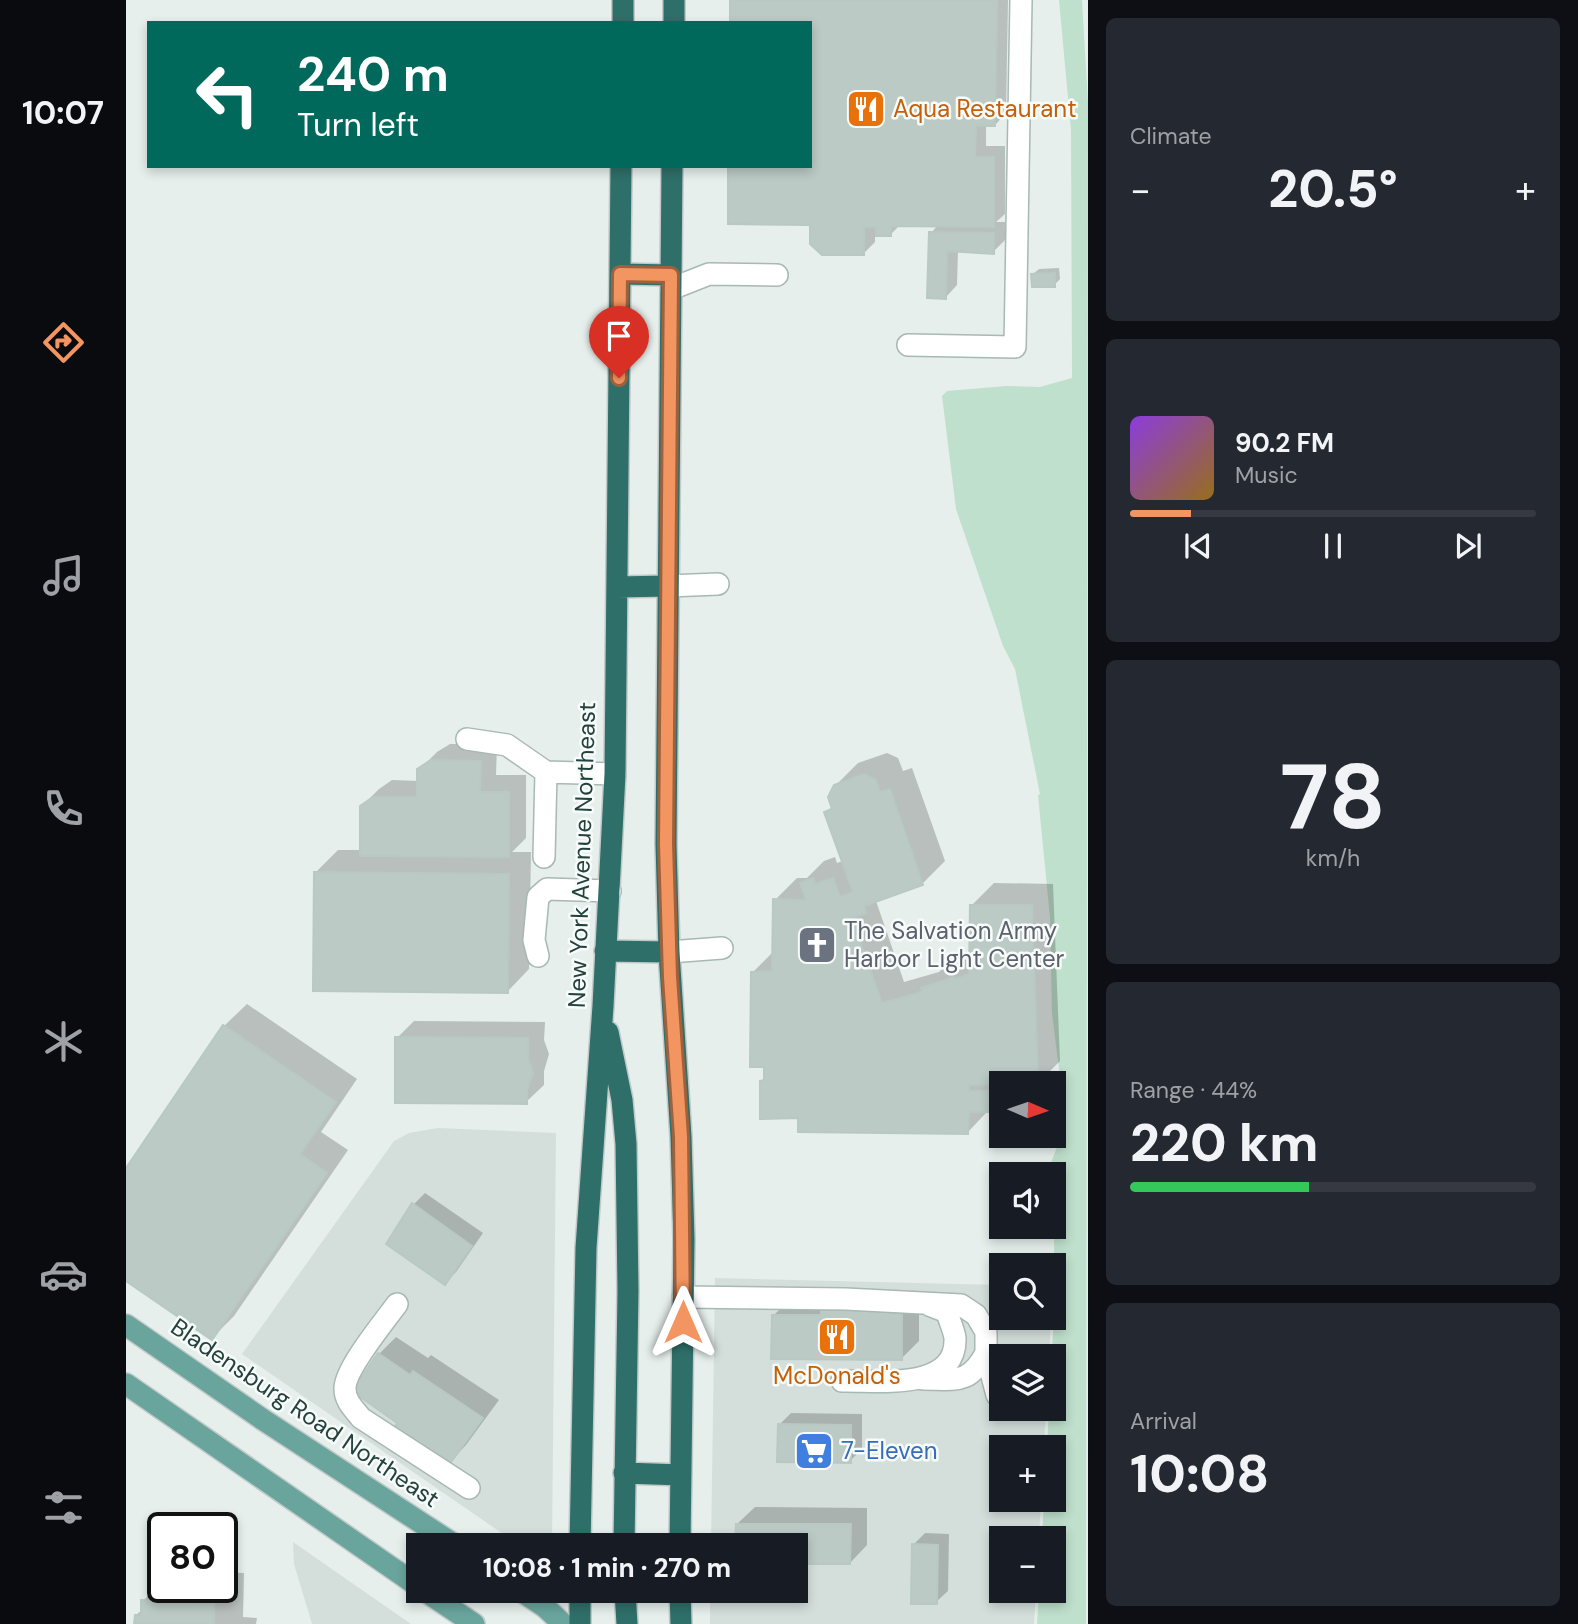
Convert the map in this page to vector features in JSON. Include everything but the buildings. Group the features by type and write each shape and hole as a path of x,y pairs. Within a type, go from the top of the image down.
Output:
{"highway":[{"path":"622,21 623,0"},
{"path":"674,0 674,21"},
{"name":"New York Avenue Northeast","path":"580,1533 586,1248 603,1006 615,774 621,168"},
{"path":"672,168 666,844 669,952 681,1137 683,1297 680,1533"},
{"path":"620,274 671,282"},
{"path":"617,587 668,586"},
{"path":"605,951 669,952"},
{"path":"603,1006 622,1100 626,1144 628,1292 624,1533"},
{"path":"624,1473 681,1475"},
{"path":"580,1603 580,1624"},
{"path":"626,1603 627,1624"},
{"path":"680,1603 681,1624"}],"main road":[{"name":"Bladensburg Road Northeast","path":"126,1325 262,1419 438,1533"},
{"path":"126,1384 406,1578"},
{"path":"443,1603 474,1624"},
{"path":"539,1603 563,1624"}],"lane":[{"path":"908,345 1015,347 1021,0"},
{"path":"671,282 709,274 777,275"},
{"path":"668,586 718,584"},
{"path":"467,739 507,745 546,772 615,774"},
{"path":"544,857 546,772"},
{"path":"538,956 534,940 538,897 547,889 610,891"},
{"path":"669,952 722,948"},
{"path":"683,1297 846,1299 961,1305 976,1315 986,1332 989,1364"},
{"path":"919,1379 938,1373 950,1358 955,1338 947,1312 922,1303"},
{"path":"397,1304 346,1375 344,1391 349,1404 361,1418 469,1488"},
{"path":"842,1381 962,1379 977,1370 986,1353"}],"shaded area":[{"path":"438,1128 556,1133 552,1533 502,1533 242,1354 394,1141 409,1133"},
{"path":"715,1278 989,1285 989,1330 1050,1330 1050,1344 989,1344 989,1421 1045,1421 1045,1435 989,1435 989,1512 1040,1512 1040,1526 989,1526 989,1603 1035,1603 1034,1624 710,1624 710,1603 808,1603 808,1533 711,1533"},
{"path":"293,1542 411,1624 312,1624 294,1564"}],"green space":[{"path":"1059,0 1082,0 1088,104 1086,1624 1037,1624 1038,1603 1066,1603 1066,1526 1043,1526 1043,1512 1066,1512 1066,1435 1048,1435 1048,1421 1066,1421 1066,1344 1052,1344 1053,1330 1066,1330 1066,1253 1054,1253 1054,1239 1066,1239 1066,1162 1051,1162 1057,1148 1066,1148 1066,1071 1059,1071 1052,1013 1050,918 1040,794 1015,669 1003,646 956,509 942,396 947,391 1006,386 1040,387 1072,378 1071,130"}],"place":[{"name":"Aqua Restaurant","path":"866,109"},
{"name":"The Salvation Army Harbor Light Center","path":"817,945"},
{"name":"McDonald's","path":"837,1337"},
{"name":"7-Eleven","path":"814,1451"}],"route":[{"path":"619,378 620,274 671,275 666,844 670,977 681,1137 683,1322"}]}
